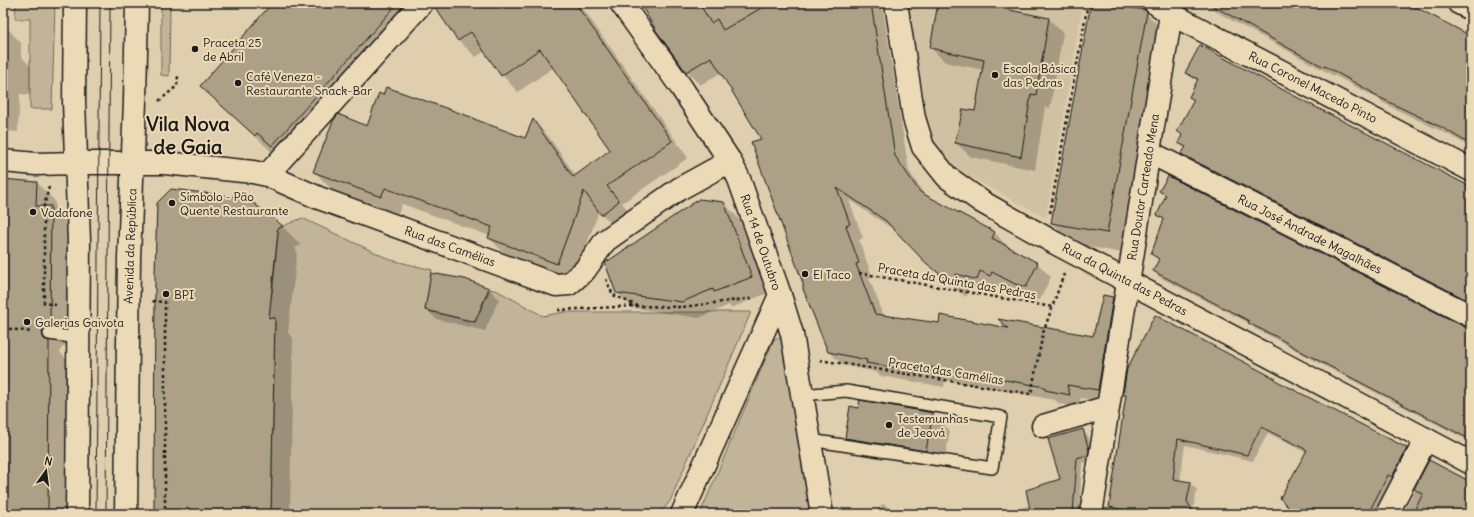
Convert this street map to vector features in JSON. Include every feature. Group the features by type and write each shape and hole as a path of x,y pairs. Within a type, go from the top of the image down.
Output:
{"street":[{"path":"75,3 74,101 79,241 77,514"},
{"name":"Avenida da República","path":"126,514 129,258 137,3"},
{"path":"267,175 422,3"},
{"name":"Rua 14 de Outubro","path":"621,3 681,87 730,161 739,179 780,295 792,334 822,514"},
{"name":"Rua da Quinta das Pedras","path":"896,3 914,118 923,147 947,177 982,202 1045,237 1471,463"},
{"path":"1459,3 1471,9"},
{"name":"Rua Doutor Carteado Mena","path":"1091,514 1149,152 1163,8"},
{"name":"Rua Coronel Macedo Pinto","path":"1163,8 1471,170"},
{"name":"Rua José Andrade Magalhães","path":"1149,152 1471,316"},
{"name":"Rua das Camélias","path":"3,161 36,164 165,163 253,172 267,175 320,198 556,285 569,284 585,270 606,241 679,189 730,161"},
{"path":"682,514 780,295"},
{"path":"1042,426 1108,407"},
{"path":"1388,514 1426,439"}],"lane":[{"path":"50,334 79,338"},
{"path":"802,395 846,391 1001,417 992,468 810,440"}],"path":[{"path":"1045,237 1088,3"},
{"path":"154,102 159,101 177,86 178,76"},
{"path":"50,185 44,206 44,303 51,304"},
{"name":"Praceta da Quinta das Pedras","path":"1043,333 1072,251"},
{"name":"Praceta da Quinta das Pedras","path":"859,272 1052,307"},
{"path":"606,278 613,295 637,306"},
{"path":"544,281 557,310 637,306 682,307 780,295"},
{"path":"148,301 165,302 165,514"},
{"path":"3,328 50,334"},
{"name":"Praceta das Camélias","path":"796,356 1031,394 1043,333"}],"shaded area":[{"path":"16,3 55,3 52,109 30,109 30,19 15,19"},
{"path":"161,3 170,3 169,76 161,75"},
{"name":"Escola Básica das Pedras","path":"907,3 1083,3 1046,218 948,165 931,147"},
{"path":"302,218 391,260 432,270 425,310 475,322 490,289 498,291 543,316 564,312 751,312 670,501 660,514 271,514 275,318 267,318 273,287 278,232 277,229"},
{"path":"780,338 785,340 812,514 700,514 774,339"}],"building":[{"path":"272,3 398,3 272,146 257,133 255,136 200,86"},
{"path":"434,3 575,3 672,141 607,186 619,201 601,215 584,191 557,264 488,238 492,227 385,188 381,197 313,172 333,121 338,114 367,126 379,93 383,95 386,87 474,118 525,138 533,119 573,177 610,150 540,49 501,76 471,32 458,41 434,6"},
{"path":"640,3 699,3 711,23 717,19 723,30 770,3 871,3 895,156 920,192 995,232 992,238 1038,263 1026,287 1015,284 992,272 990,276 980,271 977,280 956,274 952,284 925,262 886,221 837,188 850,224 846,226 859,263 856,264 875,314 939,323 940,315 1008,328 998,319 1093,336 1103,295 1113,297 1098,390 1067,385 1070,395 1045,390 1045,387 931,367 931,374 866,363 867,360 828,352 803,289 803,283 751,142 761,139 711,57 686,72 657,32"},
{"path":"938,3 975,3 1049,18 1036,95 1031,94 1021,157 955,143 963,109 975,111 984,60 930,48"},
{"path":"1091,3 1106,3 1145,10 1147,12 1107,233 1051,223"},
{"path":"1208,3 1408,3 1471,36 1471,145 1443,128 1372,94 1373,93 1325,66 1324,67 1292,50"},
{"path":"1200,45 1302,100 1471,187 1471,302 1181,154 1186,147 1178,143 1182,135 1177,131 1194,100 1189,97 1198,79 1185,73"},
{"path":"1168,176 1465,327 1471,328 1471,440 1304,353 1275,336 1248,323 1249,321 1153,271 1159,259 1151,254 1164,219 1157,215 1166,195 1159,191"},
{"path":"3,179 37,182 36,206 51,206 50,327 44,329 42,333 44,339 49,341 48,514 3,514"},
{"path":"171,189 247,198 283,226 277,229 278,232 269,318 275,318 271,514 154,514 155,274 157,203"},
{"path":"699,199 724,202 752,277 714,292 713,289 682,302 616,293 605,263"},
{"path":"431,273 465,279 489,288 475,322 425,310"},
{"path":"1155,315 1276,379 1275,380 1407,448 1392,477 1388,475 1368,514 1294,514 1280,498 1307,450 1261,427 1247,455 1178,439 1173,479 1191,482 1187,501 1194,514 1130,514 1131,511 1109,507 1126,395 1123,395 1127,369"},
{"name":"Testemunhas de Jeová","path":"860,400 933,413 926,451 845,438 850,406 858,408"},
{"path":"1083,429 1089,450 1088,455 1077,458 1073,514 1031,514 1026,490 1060,479 1048,439"},
{"path":"1429,460 1471,482 1471,514 1412,514 1423,494 1414,489"}],"tram line":[{"path":"96,514 100,3"},
{"path":"106,514 110,3"}],"place":[{"name":"Praceta 25 de Abril","path":"195,49"},
{"name":"Escola Básica das Pedras","path":"995,75"},
{"name":"Café Veneza - Restaurante Snack-Bar","path":"238,83"},
{"name":"Símbolo - Pão Quente Restaurante","path":"172,203"},
{"name":"Vodafone","path":"33,212"},
{"name":"El Taco","path":"805,274"},
{"name":"BPI","path":"166,294"},
{"name":"Galerias Gaivota","path":"27,322"},
{"name":"Testemunhas de Jeová","path":"889,425"}],"district":[{"name":"Vila Nova de Gaia","path":"188,134"}]}
